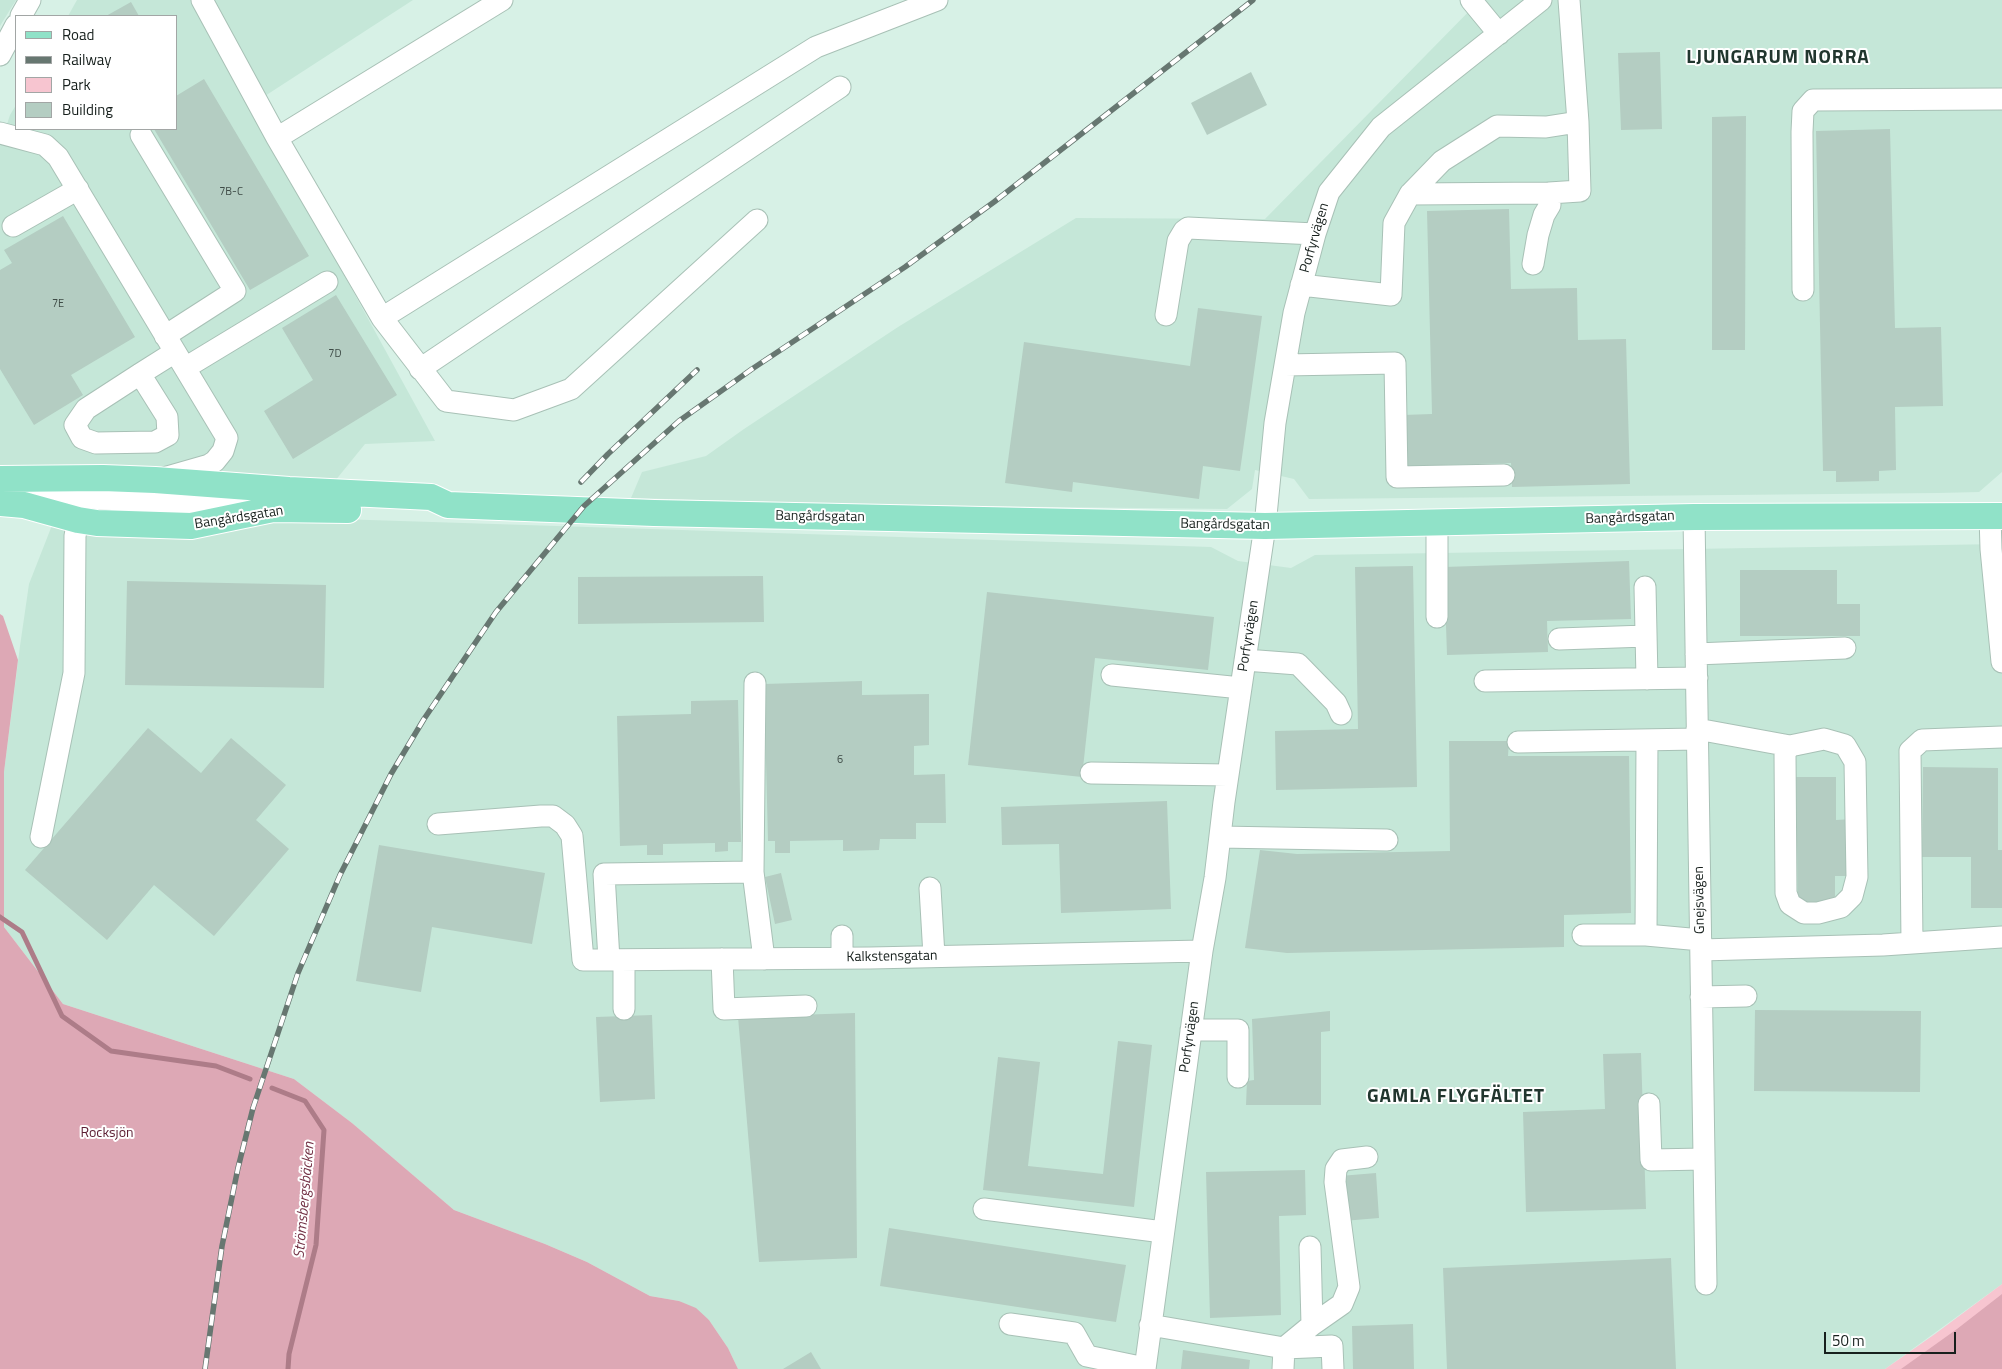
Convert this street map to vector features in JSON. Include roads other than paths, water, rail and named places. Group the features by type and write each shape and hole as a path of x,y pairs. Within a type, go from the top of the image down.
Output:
{"main road":[{"name":"Bangårdsgatan","path":"11,480 103,478 155,480 289,490 431,496 448,505"},
{"name":"Bangårdsgatan","path":"0,502 76,508 113,524 191,526 273,509 431,512 448,505 779,517 1265,526 1694,516 1996,516"}],"street":[{"path":"22,15 30,0"},
{"path":"202,0 277,138 382,318 446,401 514,410 571,389 758,220"},
{"path":"277,138 502,0"},
{"path":"382,318 816,47 937,0"},
{"path":"1471,0 1498,34"},
{"name":"Porfyrvägen","path":"1145,1368 1202,951 1265,526 1275,423 1294,313 1315,234 1329,192 1382,127 1541,0"},
{"path":"1410,194 1580,191 1578,122 1569,0"},
{"path":"0,55 15,27"},
{"path":"420,369 840,86"},
{"path":"1803,290 1803,111 1813,100 2002,98"},
{"path":"1302,285 1391,295 1394,223 1410,194 1442,161 1497,126 1546,127 1578,122"},
{"path":"19,134 45,145 58,157 227,438 223,451 209,465 155,480"},
{"path":"141,134 235,291 175,352"},
{"path":"12,226 78,189"},
{"path":"1533,264 1538,235 1544,215 1550,205 1549,193"},
{"path":"1166,314 1178,241 1188,228 1315,234"},
{"path":"140,374 175,352 327,282"},
{"path":"1285,365 1395,363 1397,477 1504,475"},
{"name":"Bangårdsgatan","path":"11,480 76,508"},
{"path":"0,498 76,508 74,673 40,837"},
{"name":"Gnejsvägen","path":"1694,516 1706,1284"},
{"path":"1996,516 1991,549 2002,662"},
{"path":"1437,522 1437,617"},
{"path":"1645,587 1647,679"},
{"path":"1559,639 1646,636"},
{"path":"1696,654 1844,648"},
{"path":"1245,660 1298,664 1336,703 1341,714"},
{"path":"1112,675 1241,688"},
{"path":"1485,681 1697,678"},
{"path":"755,683 753,872 764,959"},
{"path":"1518,742 1647,740 1698,734 1790,746 1824,739 1845,745 1855,762 1857,877 1852,896 1841,907 1818,913 1804,913 1790,904 1786,893 1785,753 1790,746"},
{"path":"1912,943 1910,751 1922,740 2002,737"},
{"path":"1646,935 1647,740"},
{"path":"1092,773 1228,775"},
{"name":"Kalkstensgatan","path":"438,824 553,816 565,825 572,836 583,960 842,958 1202,951"},
{"path":"1220,837 1387,840"},
{"path":"624,1010 604,874 753,872"},
{"path":"930,888 934,956"},
{"path":"1583,935 1646,935 1701,945 1912,943 2002,936"},
{"path":"842,936 842,958"},
{"path":"722,959 724,1009 806,1006"},
{"path":"1701,997 1746,996"},
{"path":"1191,1030 1238,1030 1238,1076"},
{"path":"1649,1104 1651,1160 1704,1159"},
{"path":"1283,1369 1284,1348 1342,1304 1349,1287 1335,1182 1336,1169 1342,1160 1367,1157"},
{"path":"984,1209 1163,1232"},
{"path":"1310,1246 1312,1326"},
{"path":"1010,1324 1074,1333 1087,1356 1145,1368"},
{"path":"1150,1325 1284,1348 1332,1346 1333,1369"}],"waterway":[{"name":"Strömsbergsbäcken","path":"0,917 22,932 62,1016 111,1051 216,1066 250,1079"},
{"name":"Strömsbergsbäcken","path":"272,1088 305,1101 324,1130 316,1245 289,1354 288,1369"}],"railway":[{"path":"205,1369 222,1246 238,1168 253,1108 298,973 340,875 391,774 424,719 496,612 584,506 679,421 752,369 905,267 994,202 1253,0"},
{"path":"581,482 697,370"}],"district":[{"name":"LJUNGARUM NORRA","path":"1778,58"},
{"name":"GAMLA FLYGFÄLTET","path":"1456,1097"}],"park label":[{"name":"Rocksjön","path":"107,1134"}]}
